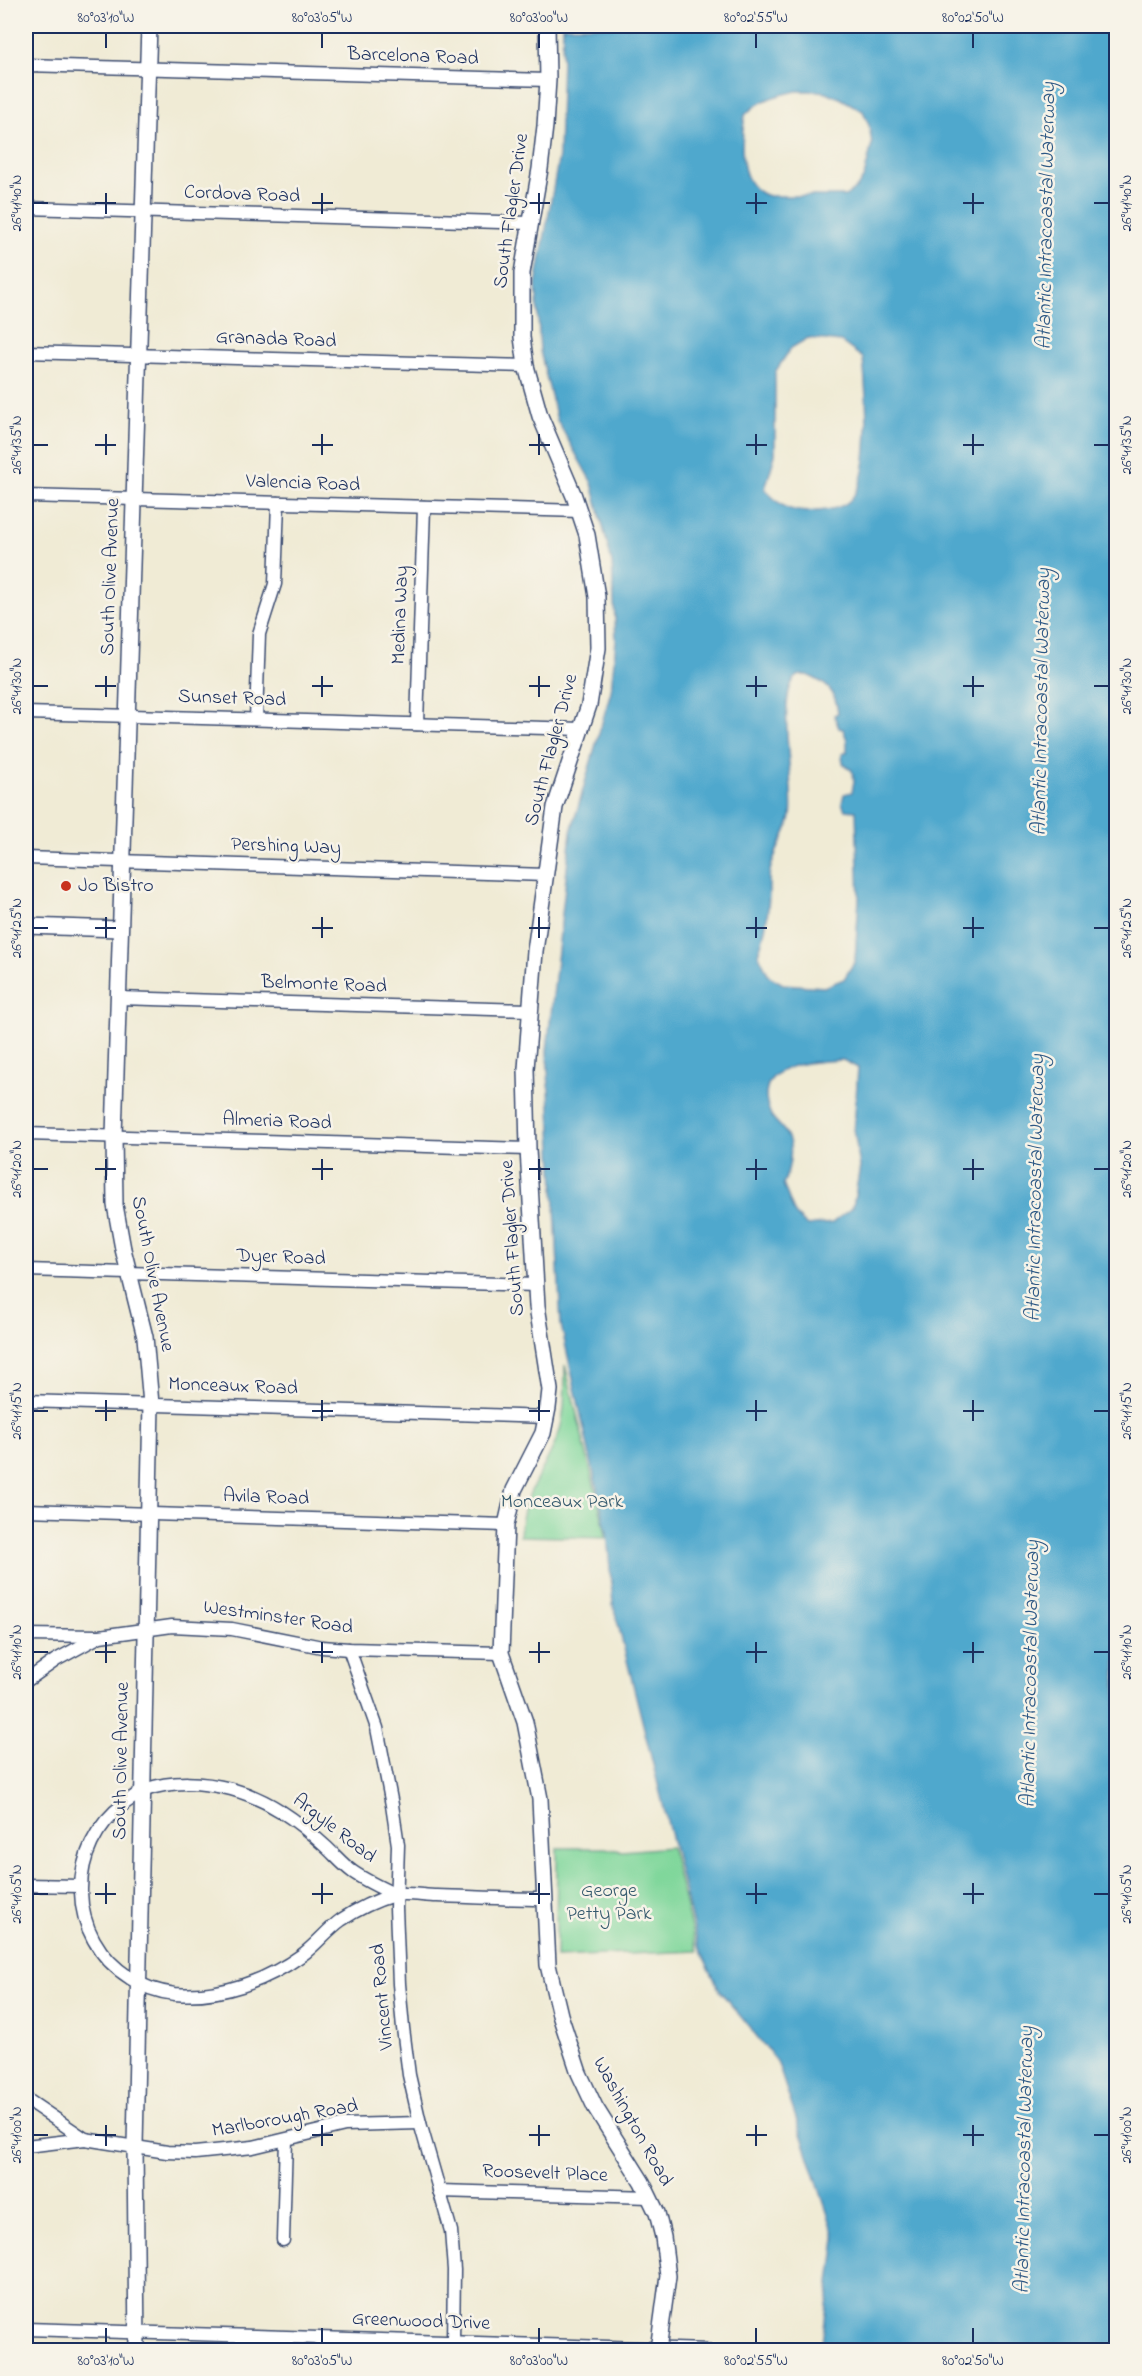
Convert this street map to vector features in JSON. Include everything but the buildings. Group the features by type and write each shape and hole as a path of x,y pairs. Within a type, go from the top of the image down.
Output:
{"street":[{"name":"South Olive Avenue","path":"137,2350 135,2146 151,1404 145,1337 115,1205 114,1136 149,26"},
{"name":"South Flagler Drive","path":"506,1525 514,1490 540,1442 547,1417 550,1390 536,1285 526,1069 545,874 555,807 582,729 594,677 598,619 593,565 580,512 540,416 526,366 520,305 522,273 540,169 548,80 547,26"},
{"name":"Barcelona Road","path":"26,65 548,80"},
{"name":"Cordova Road","path":"26,208 530,223"},
{"name":"Granada Road","path":"26,352 526,366"},
{"name":"Valencia Road","path":"26,496 580,512"},
{"path":"256,719 259,634 275,584 278,503"},
{"name":"Medina Way","path":"417,724 424,507"},
{"name":"Sunset Road","path":"26,713 582,729"},
{"name":"Pershing Way","path":"26,858 545,874"},
{"path":"26,926 120,929"},
{"name":"Belmonte Road","path":"118,998 530,1010"},
{"name":"Almeria Road","path":"26,1134 528,1149"},
{"name":"Dyer Road","path":"26,1270 536,1285"},
{"name":"Monceaux Road","path":"26,1401 547,1417"},
{"name":"Avila Road","path":"26,1510 506,1525"},
{"name":"Washington Road","path":"506,1525 501,1653 525,1722 540,1799 543,1899 548,1965 569,2047 595,2107 650,2197 663,2236 668,2276 658,2350"},
{"name":"Westminster Road","path":"26,1681 56,1660 100,1636 172,1626 232,1629 322,1647 501,1653"},
{"path":"26,1635 100,1636"},
{"name":"Vincent Road","path":"349,1649 377,1728 398,1845 396,1895 403,2028 409,2075 420,2123 451,2231 454,2255 453,2343"},
{"name":"Argyle Road","path":"143,1791 184,1783 210,1784 255,1797 303,1826 351,1871 396,1895"},
{"path":"143,1791 116,1809 96,1834 83,1863 80,1886 84,1919 97,1948 119,1971 139,1984 156,1990 175,1994 213,1993 244,1985 302,1955 340,1920 396,1895 543,1899"},
{"path":"26,1885 80,1886"},
{"name":"Marlborough Road","path":"26,2099 85,2139 168,2152 195,2153 253,2147 345,2125 420,2123"},
{"path":"26,2146 85,2139"},
{"path":"283,2240 286,2139"},
{"name":"Roosevelt Place","path":"440,2191 650,2197"},
{"name":"Greenwood Drive","path":"26,2329 707,2350"}],"green space":[{"name":"Monceaux Park","path":"565,1365 606,1538 520,1536 529,1495 560,1429 564,1402"},
{"name":"George Petty Park","path":"671,1847 697,1951 556,1957 557,1848 605,1848 622,1851"}],"water":[{"name":"Atlantic Intracoastal Waterway","path":"563,26 1116,26 1116,2350 821,2350 836,2239 777,2061 720,1991 698,1945 613,1604 607,1533 561,1325 547,1051 571,832 611,691 616,640 612,563 592,483 557,420 540,351 536,284 559,156","holes":["797,91 821,91 840,98 863,111 869,125 872,144 864,177 857,188 845,196 769,196 758,191 746,174 743,162 742,138 745,115 763,102","808,338 841,342 863,358 867,434 862,475 857,491 848,502 837,508 808,512 794,510 781,505 765,489 775,455 775,372 791,348","806,675 825,684 835,698 838,713 834,715 847,740 847,752 842,754 842,760 845,766 852,770 854,781 852,792 844,794 842,803 845,810 856,811 859,899 855,961 844,979 824,987 783,984 769,976 758,953 766,924 770,870 791,816 787,700 791,685 798,676","843,1060 858,1068 854,1130 860,1167 853,1207 832,1223 807,1226 795,1214 783,1184 789,1165 790,1144 786,1134 770,1113 766,1096 768,1084 776,1075 787,1068 815,1062"]}],"place":[{"name":"Jo Bistro","path":"66,886"}]}
